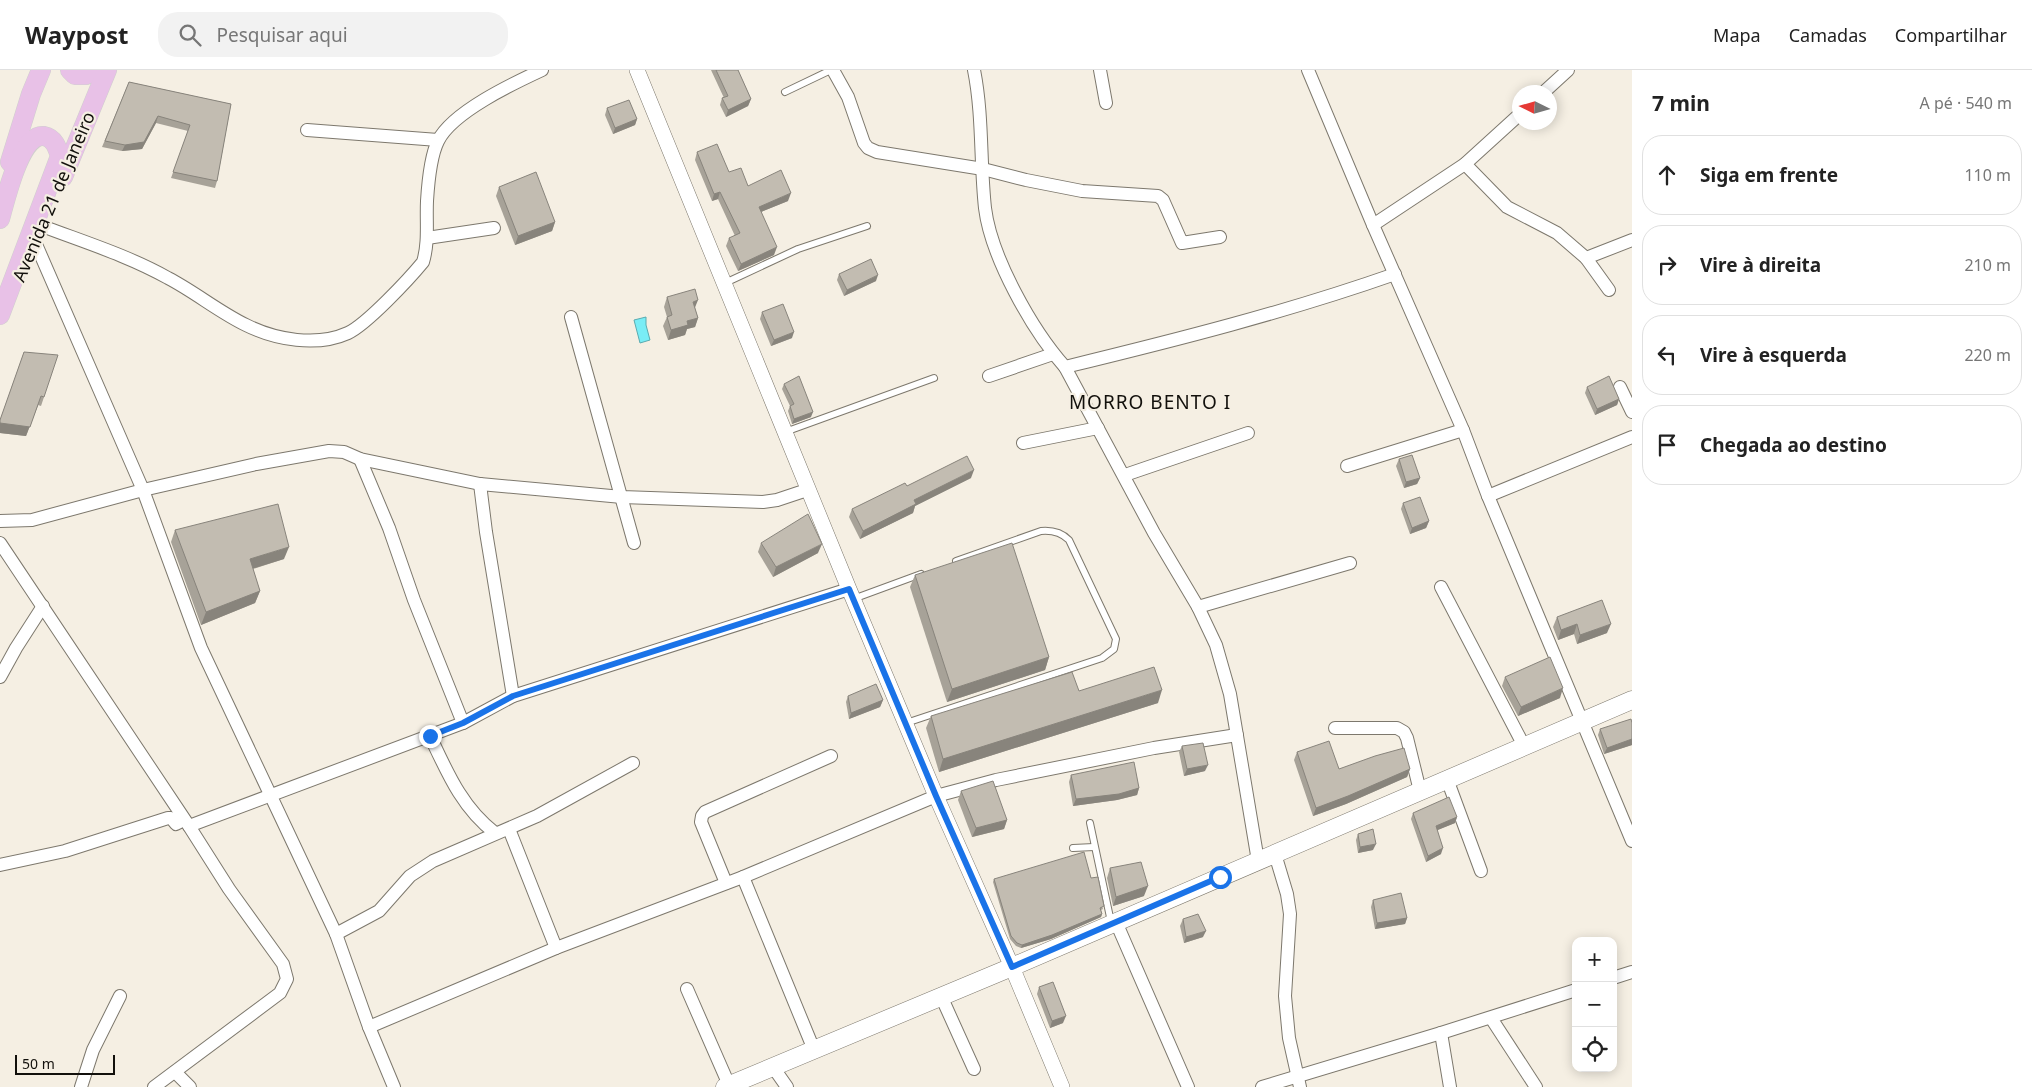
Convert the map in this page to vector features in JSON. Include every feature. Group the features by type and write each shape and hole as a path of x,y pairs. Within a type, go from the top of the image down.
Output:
{"main road":[{"path":"0,202 15,143 41,70"},
{"path":"70,70 75,76 86,75 94,70"},
{"name":"Avenida 21 de Janeiro","path":"0,324 107,70"},
{"path":"0,219 12,177 26,146 40,136 48,137 54,142 60,156 0,315"},
{"path":"727,1086 1012,967 1632,700"}],"street":[{"path":"39,234 167,277 245,325 268,334 294,340 321,341 349,332 363,322 423,262 427,250 429,176 438,140 454,122 473,107 505,88 542,70"},
{"path":"637,70 725,283 807,490 905,724 1012,967 1062,1087"},
{"path":"832,70 848,97 864,143 868,148 878,152 983,169 1082,191 1158,196 1163,200 1182,243 1220,237"},
{"path":"974,70 978,93 986,209 991,233 1015,293 1034,326 1053,354 1065,367 1154,533 1198,607 1216,645 1230,694 1258,861"},
{"path":"1100,70 1106,103"},
{"path":"1308,70 1373,225 1463,430 1488,496 1632,841"},
{"path":"1552,85 1568,70"},
{"path":"1373,225 1465,164 1512,121"},
{"path":"306,130 438,140"},
{"path":"1465,164 1507,207 1557,233 1586,258 1609,290"},
{"path":"427,238 494,228"},
{"path":"39,234 143,490 201,648 336,934 369,1027 394,1087"},
{"path":"1586,258 1632,240"},
{"path":"1065,367 1259,317 1340,294 1395,274"},
{"path":"571,317 634,543"},
{"path":"989,376 1053,354"},
{"path":"1620,387 1632,412"},
{"path":"1023,443 1098,428"},
{"path":"1347,466 1463,430"},
{"path":"1125,476 1248,433"},
{"path":"1488,496 1632,437"},
{"path":"0,521 32,520 143,490 256,464 329,451 344,452 360,459 480,484 622,497 763,502 777,500 807,490"},
{"path":"360,459 389,528 414,600 463,723"},
{"path":"480,484 513,696"},
{"path":"0,543 229,889 283,964 287,979 280,993 154,1087"},
{"path":"1198,607 1350,563"},
{"path":"1441,587 1524,746"},
{"path":"0,865 65,851 168,818 171,818 176,824 187,823 272,796 463,723 513,696 851,594"},
{"path":"0,677 43,606"},
{"path":"1335,728 1397,728 1404,732 1420,791"},
{"path":"369,1027 556,948 726,884 936,796 996,780 1154,748 1237,735"},
{"path":"430,736 459,795 477,817 495,833"},
{"path":"726,884 701,822 705,812 831,756"},
{"path":"336,934 379,910 410,876 433,861 495,833 509,829 633,763"},
{"path":"1447,779 1481,871"},
{"path":"509,829 556,948"},
{"path":"1275,854 1287,894 1290,914 1285,996 1298,1082"},
{"path":"743,877 814,1050"},
{"path":"1114,923 1188,1087"},
{"path":"1617,977 1632,972"},
{"path":"687,989 727,1086"},
{"path":"1262,1087 1298,1082 1441,1033 1572,991"},
{"path":"81,1087 94,1050 120,996"},
{"path":"941,996 974,1069"},
{"path":"1491,1018 1536,1087"},
{"path":"1441,1033 1450,1087"},
{"path":"773,1067 787,1087"},
{"path":"175,1072 190,1087"}],"lane":[{"path":"785,92 832,70"},
{"path":"725,283 798,250 867,226"},
{"path":"784,433 934,378"},
{"path":"905,724 1102,658 1110,654 1116,644 1116,639 1069,540 1064,535 1049,530 1041,531 947,565"},
{"path":"851,594 928,572"},
{"path":"1090,823 1094,847 1114,923"},
{"path":"1073,848 1094,847"}],"water":[{"path":"646,317 650,340 640,343 634,320"}],"building":[{"path":"716,70 738,70 751,99 728,110 722,98 728,96"},
{"path":"129,82 231,104 217,181 173,172 190,125 158,116 144,142 125,145 105,141"},
{"path":"629,100 637,119 615,128 607,108"},
{"path":"717,144 729,172 741,168 748,186 781,170 791,193 759,207 777,247 741,264 729,238 740,233 720,192 714,194 697,152"},
{"path":"536,172 555,222 518,236 499,187"},
{"path":"871,259 878,275 847,290 839,274"},
{"path":"695,289 698,300 693,302 698,318 687,321 688,325 671,330 667,317 672,315 667,297"},
{"path":"783,304 794,332 774,340 762,312"},
{"path":"24,352 58,355 44,397 41,396 30,427 0,423"},
{"path":"799,376 813,412 794,419 790,406 794,404 784,384"},
{"path":"1609,376 1619,399 1597,409 1587,387"},
{"path":"1412,455 1420,478 1406,482 1399,459"},
{"path":"967,456 974,470 914,500 916,504 863,531 852,509 905,483 907,486"},
{"path":"1420,497 1429,521 1412,528 1403,503"},
{"path":"278,504 289,547 250,559 260,591 206,612 175,530"},
{"path":"808,514 822,544 776,567 761,543"},
{"path":"1012,543 1049,657 952,689 915,575"},
{"path":"1602,600 1611,624 1580,635 1577,624 1561,630 1557,617"},
{"path":"1550,657 1563,688 1521,707 1505,677"},
{"path":"1154,667 1162,690 943,759 931,716 1072,672 1079,691"},
{"path":"876,684 883,700 851,713 848,696"},
{"path":"1631,719 1632,739 1607,748 1600,729"},
{"path":"1329,741 1339,769 1404,748 1410,769 1316,808 1297,752"},
{"path":"1203,743 1208,765 1187,769 1182,746"},
{"path":"1134,762 1139,788 1119,794 1076,799 1071,775"},
{"path":"993,781 1007,820 976,828 961,791"},
{"path":"1449,797 1457,817 1436,826 1443,848 1428,856 1413,813"},
{"path":"1373,829 1376,844 1360,847 1358,834"},
{"path":"1084,852 1091,878 1098,877 1104,906 1100,908 1102,914 1052,935 1022,945 1017,943 1011,936 994,879"},
{"path":"1141,862 1148,886 1116,897 1110,868"},
{"path":"1401,893 1407,918 1377,923 1373,900"},
{"path":"1198,914 1206,931 1186,937 1183,919"},
{"path":"1053,982 1066,1016 1052,1021 1039,987"}],"district":[{"name":"MORRO BENTO I","path":"1150,402"}],"route":[{"path":"430,736 463,723 513,696 849,589 936,796 1012,967 1220,877"}]}
